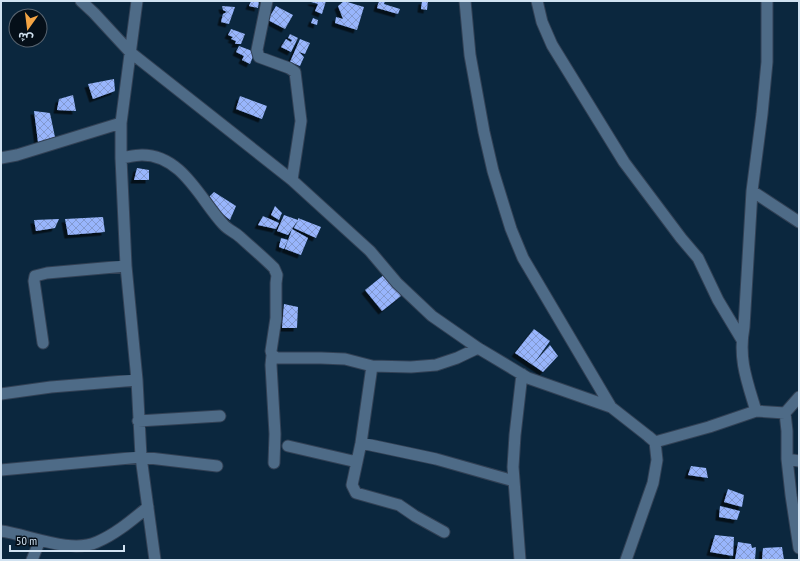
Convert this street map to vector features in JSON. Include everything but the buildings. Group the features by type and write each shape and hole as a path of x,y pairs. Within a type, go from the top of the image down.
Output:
{"street":[{"path":"81,1 130,52 292,180 370,251 397,283 432,316 478,348 528,378 611,407 655,442 658,460 653,483 626,560"},
{"path":"138,1 121,123 121,158 126,266 137,380 141,457 155,560"},
{"path":"267,1 257,50 260,57 290,68 295,72 301,120 292,180"},
{"path":"465,1 470,55 484,132 493,171 511,229 523,258 611,407"},
{"path":"537,1 542,22 556,52 624,162 681,238 698,258 718,300 742,340"},
{"path":"756,412 743,368 742,340 752,191 762,114 766,62 767,1"},
{"path":"1,158 17,155 121,123"},
{"path":"121,158 134,155 149,155 173,165 190,181 224,226 239,236 274,268 277,275 276,318 271,351 275,434 274,463"},
{"path":"752,191 799,222"},
{"path":"43,343 34,281 35,276 126,266"},
{"path":"272,355 282,359 345,359 372,366 411,367 436,365 457,358 478,348"},
{"path":"372,366 361,443 352,485 356,493 399,506 444,532"},
{"path":"520,560 513,467 522,374"},
{"path":"1,394 51,387 137,380"},
{"path":"799,397 785,413 787,431 787,459 799,548"},
{"path":"655,442 756,412 785,413"},
{"path":"138,421 220,416"},
{"path":"361,443 436,458 514,481"},
{"path":"288,446 357,462"},
{"path":"1,470 141,457 217,466"},
{"path":"787,459 799,461"},
{"path":"1,531 69,546 83,546 96,543 148,508"},
{"path":"32,560 40,540"}]}
